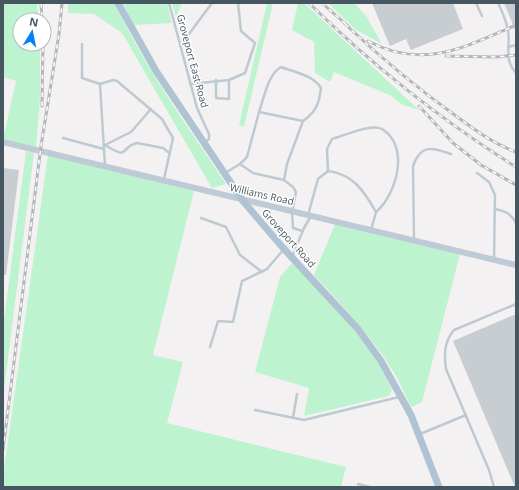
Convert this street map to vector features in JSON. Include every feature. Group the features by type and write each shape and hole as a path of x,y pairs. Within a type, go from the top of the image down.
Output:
{"main road":[{"name":"Groveport Road","path":"118,3 141,46 243,201 292,258 358,330 381,361 402,396 419,434 439,487"},
{"name":"Williams Road","path":"3,142 106,166 243,201 516,265"}],"lane":[{"name":"Groveport East Road","path":"169,3 197,108 209,134 209,139 204,143"},
{"path":"180,46 212,3"},
{"path":"190,84 216,80 229,80 245,73 255,42 241,31 238,3"},
{"path":"476,3 482,16"},
{"path":"498,3 508,29 507,56 516,73"},
{"path":"82,44 82,78 100,84 112,80 117,81 162,119 172,135 173,138 168,152 164,181"},
{"path":"508,47 516,45"},
{"path":"224,173 240,164 247,157 259,112 271,78 276,70 281,67 307,76 321,88 317,108 303,121 287,164 284,180"},
{"path":"216,80 216,98 229,99 229,80"},
{"path":"100,84 106,166"},
{"path":"104,147 131,132 151,109"},
{"path":"259,112 303,121"},
{"path":"328,171 327,149 332,139 372,127 382,129 396,144 399,155 393,188 382,207 376,212 370,230"},
{"path":"63,138 104,147 120,153 124,152 133,144 163,148 168,152"},
{"path":"414,240 413,166 417,156 424,150 436,148 451,154"},
{"path":"240,164 253,173 284,180 293,187 296,192 292,212 293,228 302,232"},
{"path":"292,258 310,216 318,178 328,171 340,173 365,192 376,212"},
{"path":"477,173 489,182 495,196 494,260"},
{"path":"495,209 505,211 513,217 516,222"},
{"path":"201,218 226,227 240,255 262,272"},
{"path":"210,347 218,321 233,322 242,281 267,269 284,249"},
{"path":"494,487 446,369 444,352 448,337 454,330 516,304"},
{"path":"293,418 297,394"},
{"path":"255,410 304,420 402,396"},
{"path":"419,434 466,415"},
{"path":"358,484 370,487"}],"green space":[{"path":"3,3 37,3 38,12 12,12 12,52 40,52 40,98 36,147 3,139 16,81 3,77"},
{"path":"68,3 115,3 126,27 153,73 181,118 226,184 212,188 122,33 94,14 68,13"},
{"path":"123,3 167,3 172,23 134,25"},
{"path":"172,3 182,3 176,17"},
{"path":"267,3 273,3 244,127 239,125"},
{"path":"298,3 304,3 419,110 401,104 392,96 334,72 330,82 315,73 314,42 292,30"},
{"path":"328,3 354,3 366,16 382,44 356,30"},
{"path":"26,151 34,153 3,398 3,327"},
{"path":"48,155 194,191 153,355 183,362 167,423 346,467 341,487 3,487 5,462"},
{"path":"335,224 460,254 422,402 411,407 396,375 375,345 346,309 314,275"},
{"path":"292,263 348,322 360,338 383,372 392,390 389,396 304,416 309,388 255,372 280,277"}],"building":[{"path":"372,3 453,3 463,29 411,50 406,39 390,46"},
{"path":"504,3 516,3 516,32"},
{"path":"3,168 19,170 6,275 3,275"},
{"path":"516,314 516,487 515,487 453,341"}],"railway":[{"path":"41,3 42,12"},
{"path":"3,450 41,146 59,34 62,3"},
{"path":"309,3 357,48 408,91 434,111 516,167"},
{"path":"322,3 349,27"},
{"path":"345,24 399,72 441,105 485,136 516,152"},
{"path":"368,41 388,50 406,54 424,55 442,53 460,48 514,26"},
{"path":"42,106 43,52"},
{"path":"446,56 496,57 516,55"},
{"path":"419,106 453,143 481,165 516,185"}]}
